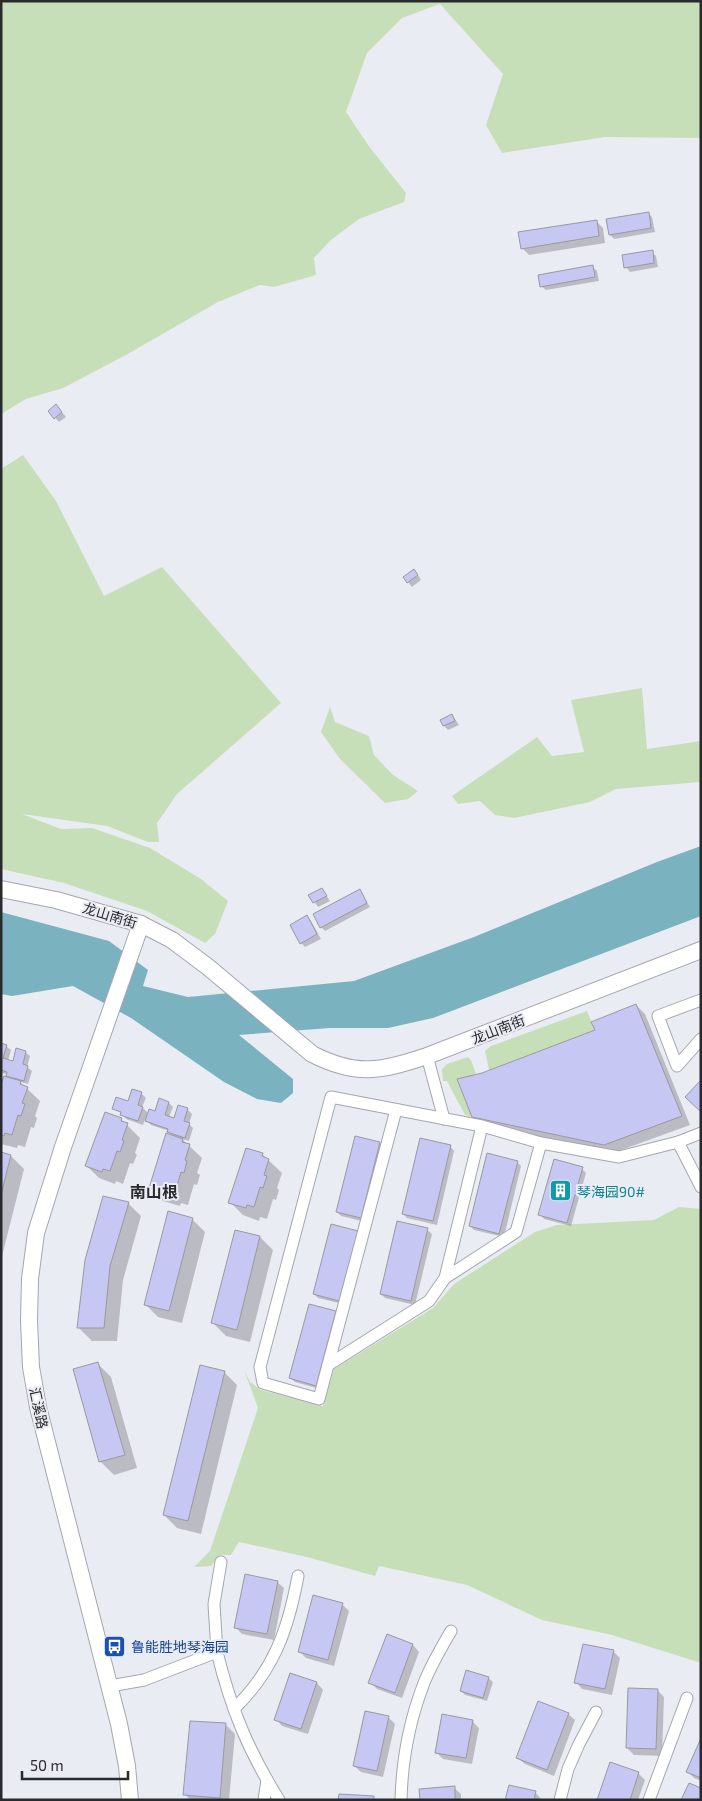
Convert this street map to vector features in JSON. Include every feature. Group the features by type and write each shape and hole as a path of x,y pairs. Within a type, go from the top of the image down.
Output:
{"street":[{"name":"龙山南街","path":"1,888 56,900 141,924 172,940 208,967 312,1054 331,1064 353,1069 373,1070 393,1067 427,1056 701,950"},
{"name":"汇溪路","path":"130,1800 120,1724 38,1407 31,1367 28,1321 30,1279 36,1233 63,1147 141,924"},
{"path":"701,1000 658,1016 677,1066 701,1039"},
{"path":"427,1056 444,1119"},
{"path":"396,1110 319,1399 263,1383 260,1367 331,1097 482,1126 541,1143 619,1157 678,1142 701,1133"},
{"path":"328,1365 429,1301 445,1278 482,1126"},
{"path":"678,1142 701,1187"},
{"path":"445,1278 516,1232 541,1143"},
{"path":"221,1562 214,1604 217,1652 245,1739 279,1800"},
{"path":"234,1709 251,1693 272,1661 283,1638 298,1576"},
{"path":"401,1800 402,1777 415,1713 424,1683 451,1631"},
{"path":"110,1686 144,1680 217,1652"},
{"path":"649,1800 687,1698"},
{"path":"560,1800 568,1769 596,1712"},
{"path":"264,1800 267,1780"}],"green space":[{"path":"1,1 701,1 701,138 605,137 502,153 486,125 503,74 440,4 402,18 367,53 346,112 368,145 406,193 404,202 359,219 331,240 314,258 316,275 274,287 260,285 218,302 126,355 63,388 26,399 1,414"},
{"path":"23,455 56,501 104,596 162,567 281,703 177,794 157,823 159,842 148,842 107,826 22,814 61,829 92,828 150,848 201,879 228,901 215,934 205,943 147,911 64,883 1,869 1,469"},
{"path":"642,688 647,749 701,741 701,782 616,789 590,802 514,818 495,815 480,801 458,804 452,796 537,737 552,756 584,752 571,700"},
{"path":"330,707 335,722 369,736 374,755 393,775 418,791 408,799 385,803 340,759 321,732"},
{"path":"587,1011 595,1030 489,1070 485,1051 491,1046"},
{"path":"468,1057 476,1074 457,1080 472,1117 465,1115 447,1081 443,1081 442,1069 447,1064"},
{"path":"679,1207 701,1209 701,1663 612,1635 542,1620 467,1585 379,1566 375,1576 307,1557 239,1542 231,1555 220,1555 211,1566 194,1567 210,1551 258,1408 244,1370 250,1382 261,1390 323,1406 334,1369 433,1308 454,1284 535,1232 557,1225 654,1220"}],"water":[{"path":"701,846 701,916 433,1018 388,1028 330,1028 239,1035 293,1079 293,1093 281,1103 257,1099 224,1082 131,1018 73,986 12,996 1,994 1,912 109,941 148,970 143,986 188,997 354,981 474,937 657,862"}],"building":[{"path":"649,212 651,228 609,235 606,219"},
{"path":"597,220 599,236 521,249 518,232"},
{"path":"653,250 654,263 624,268 622,255"},
{"path":"593,265 595,277 540,287 538,275"},
{"path":"56,404 62,412 54,419 48,411"},
{"path":"414,569 418,575 407,583 403,577"},
{"path":"452,714 455,721 443,726 440,720"},
{"path":"322,888 327,896 313,903 308,895"},
{"path":"360,889 367,903 320,928 313,914"},
{"path":"307,915 317,934 300,944 290,925"},
{"path":"636,1004 682,1116 604,1145 472,1117 457,1079 482,1073 595,1030 591,1022"},
{"path":"1,1043 7,1045 3,1058 13,1061 16,1048 26,1051 23,1064 28,1066 24,1081 6,1076 7,1072 1,1070"},
{"path":"4,1076 21,1081 20,1084 28,1087 22,1103 25,1104 21,1116 18,1115 12,1135 5,1133 4,1136 1,1135 1,1084"},
{"path":"701,1080 701,1112 685,1097"},
{"path":"132,1089 142,1092 138,1105 143,1107 138,1121 120,1115 121,1112 112,1109 116,1097 128,1101"},
{"path":"159,1098 169,1102 165,1115 174,1118 178,1105 188,1108 184,1121 190,1123 185,1138 167,1132 168,1129 145,1121 149,1109 155,1111"},
{"path":"105,1112 122,1118 121,1121 128,1123 120,1152 117,1151 110,1171 103,1169 102,1172 85,1166"},
{"path":"166,1133 183,1139 182,1142 190,1144 185,1160 187,1161 184,1173 181,1172 175,1193 168,1191 167,1194 149,1188"},
{"path":"355,1136 380,1142 361,1218 336,1212"},
{"path":"420,1138 451,1145 433,1221 402,1214"},
{"path":"246,1148 263,1153 262,1156 269,1159 264,1175 267,1176 263,1188 260,1187 254,1207 247,1205 246,1208 228,1203"},
{"path":"1,1152 11,1155 1,1195"},
{"path":"487,1153 518,1161 499,1234 469,1226"},
{"name":"琴海园90#","path":"554,1159 583,1167 567,1223 538,1215"},
{"path":"103,1196 129,1202 110,1266 104,1328 77,1328 85,1260"},
{"path":"168,1211 193,1218 169,1311 144,1305"},
{"path":"397,1221 428,1228 411,1301 380,1294"},
{"path":"331,1224 358,1231 339,1301 313,1294"},
{"path":"235,1230 260,1236 237,1330 211,1323"},
{"path":"309,1304 336,1311 316,1386 289,1378"},
{"path":"98,1362 125,1455 99,1462 73,1369"},
{"path":"200,1365 225,1371 188,1521 163,1515"},
{"path":"245,1574 278,1581 267,1634 234,1628"},
{"path":"313,1595 343,1603 328,1660 298,1652"},
{"path":"387,1634 413,1644 395,1693 368,1683"},
{"path":"583,1644 614,1650 605,1689 574,1683"},
{"path":"466,1670 489,1677 483,1698 460,1691"},
{"path":"290,1673 317,1682 301,1729 274,1720"},
{"path":"628,1688 658,1689 656,1749 626,1748"},
{"path":"538,1701 569,1713 547,1770 516,1758"},
{"path":"365,1711 389,1716 377,1771 353,1766"},
{"path":"442,1714 473,1720 466,1758 435,1753"},
{"path":"190,1721 226,1723 220,1798 183,1795"},
{"path":"701,1738 701,1778 686,1772"},
{"path":"610,1762 639,1772 630,1800 597,1800"},
{"path":"689,1783 701,1788 701,1800 681,1800"},
{"path":"509,1785 536,1791 534,1800 505,1800"},
{"path":"455,1786 455,1800 420,1800 419,1789"},
{"path":"339,1794 374,1796 374,1800 338,1800"}],"place":[{"name":"琴海园90#","path":"561,1191"},
{"name":"鲁能胜地琴海园","path":"115,1646"}],"district":[{"name":"南山根","path":"154,1191"}]}
